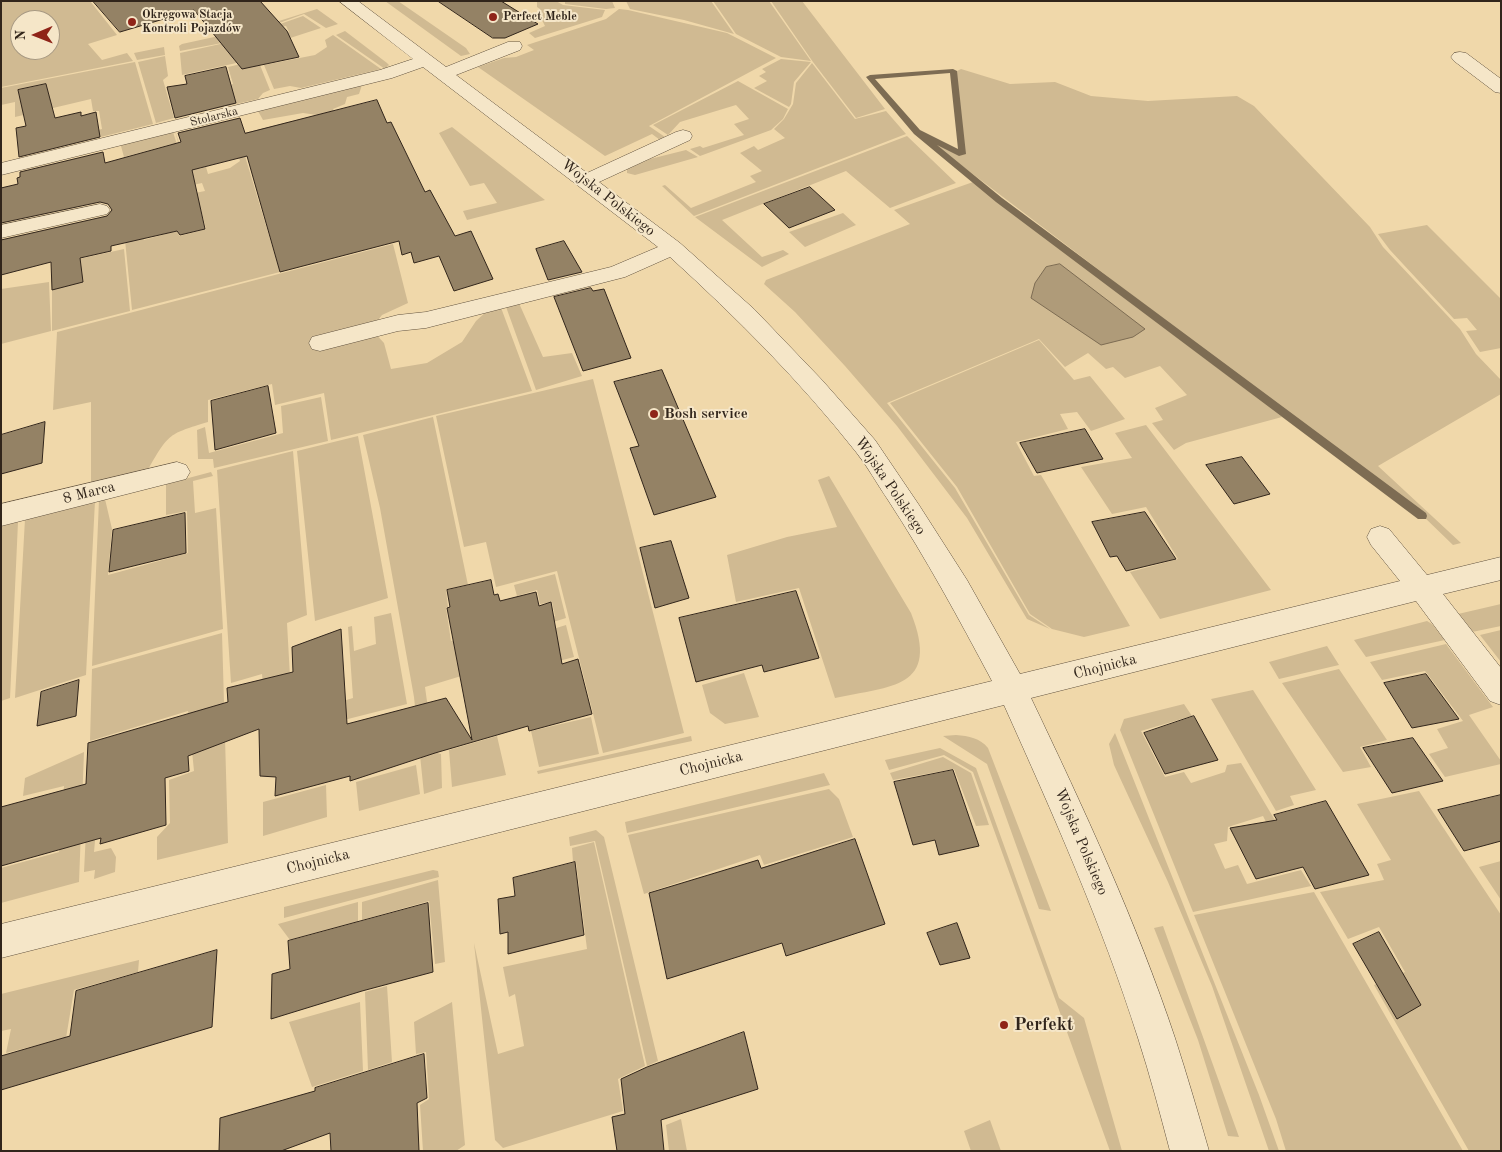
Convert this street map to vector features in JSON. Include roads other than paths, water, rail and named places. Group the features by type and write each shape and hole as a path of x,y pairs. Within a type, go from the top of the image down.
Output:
{"street":[{"name":"Wojska Polskiego","path":"347,1 673,248 746,314 814,386 866,447 910,512 957,588 1012,689 1073,821 1112,918 1156,1037 1190,1151"},
{"path":"444,74 514,46"},
{"path":"1460,57 1501,88"},
{"name":"Stolarska","path":"1,169 386,74 426,60"},
{"path":"586,181 683,136"},
{"path":"1,232 100,210"},
{"path":"320,343 398,323 426,320 617,272 673,248"},
{"name":"8 Marca","path":"1,515 177,472"},
{"path":"1380,537 1422,587 1501,691"},
{"name":"Chojnicka","path":"1,941 1501,568"}],"waterway":[{"path":"953,71 962,154 917,132 870,77 953,71"},
{"path":"917,132 999,200 1422,516"}],"place":[{"name":"Perfect Meble","path":"493,17"},
{"name":"Okręgowa Stacja Kontroli Pojazdów","path":"132,22"},
{"name":"Bosh service","path":"654,414"},
{"name":"Perfekt","path":"1004,1025"}]}
